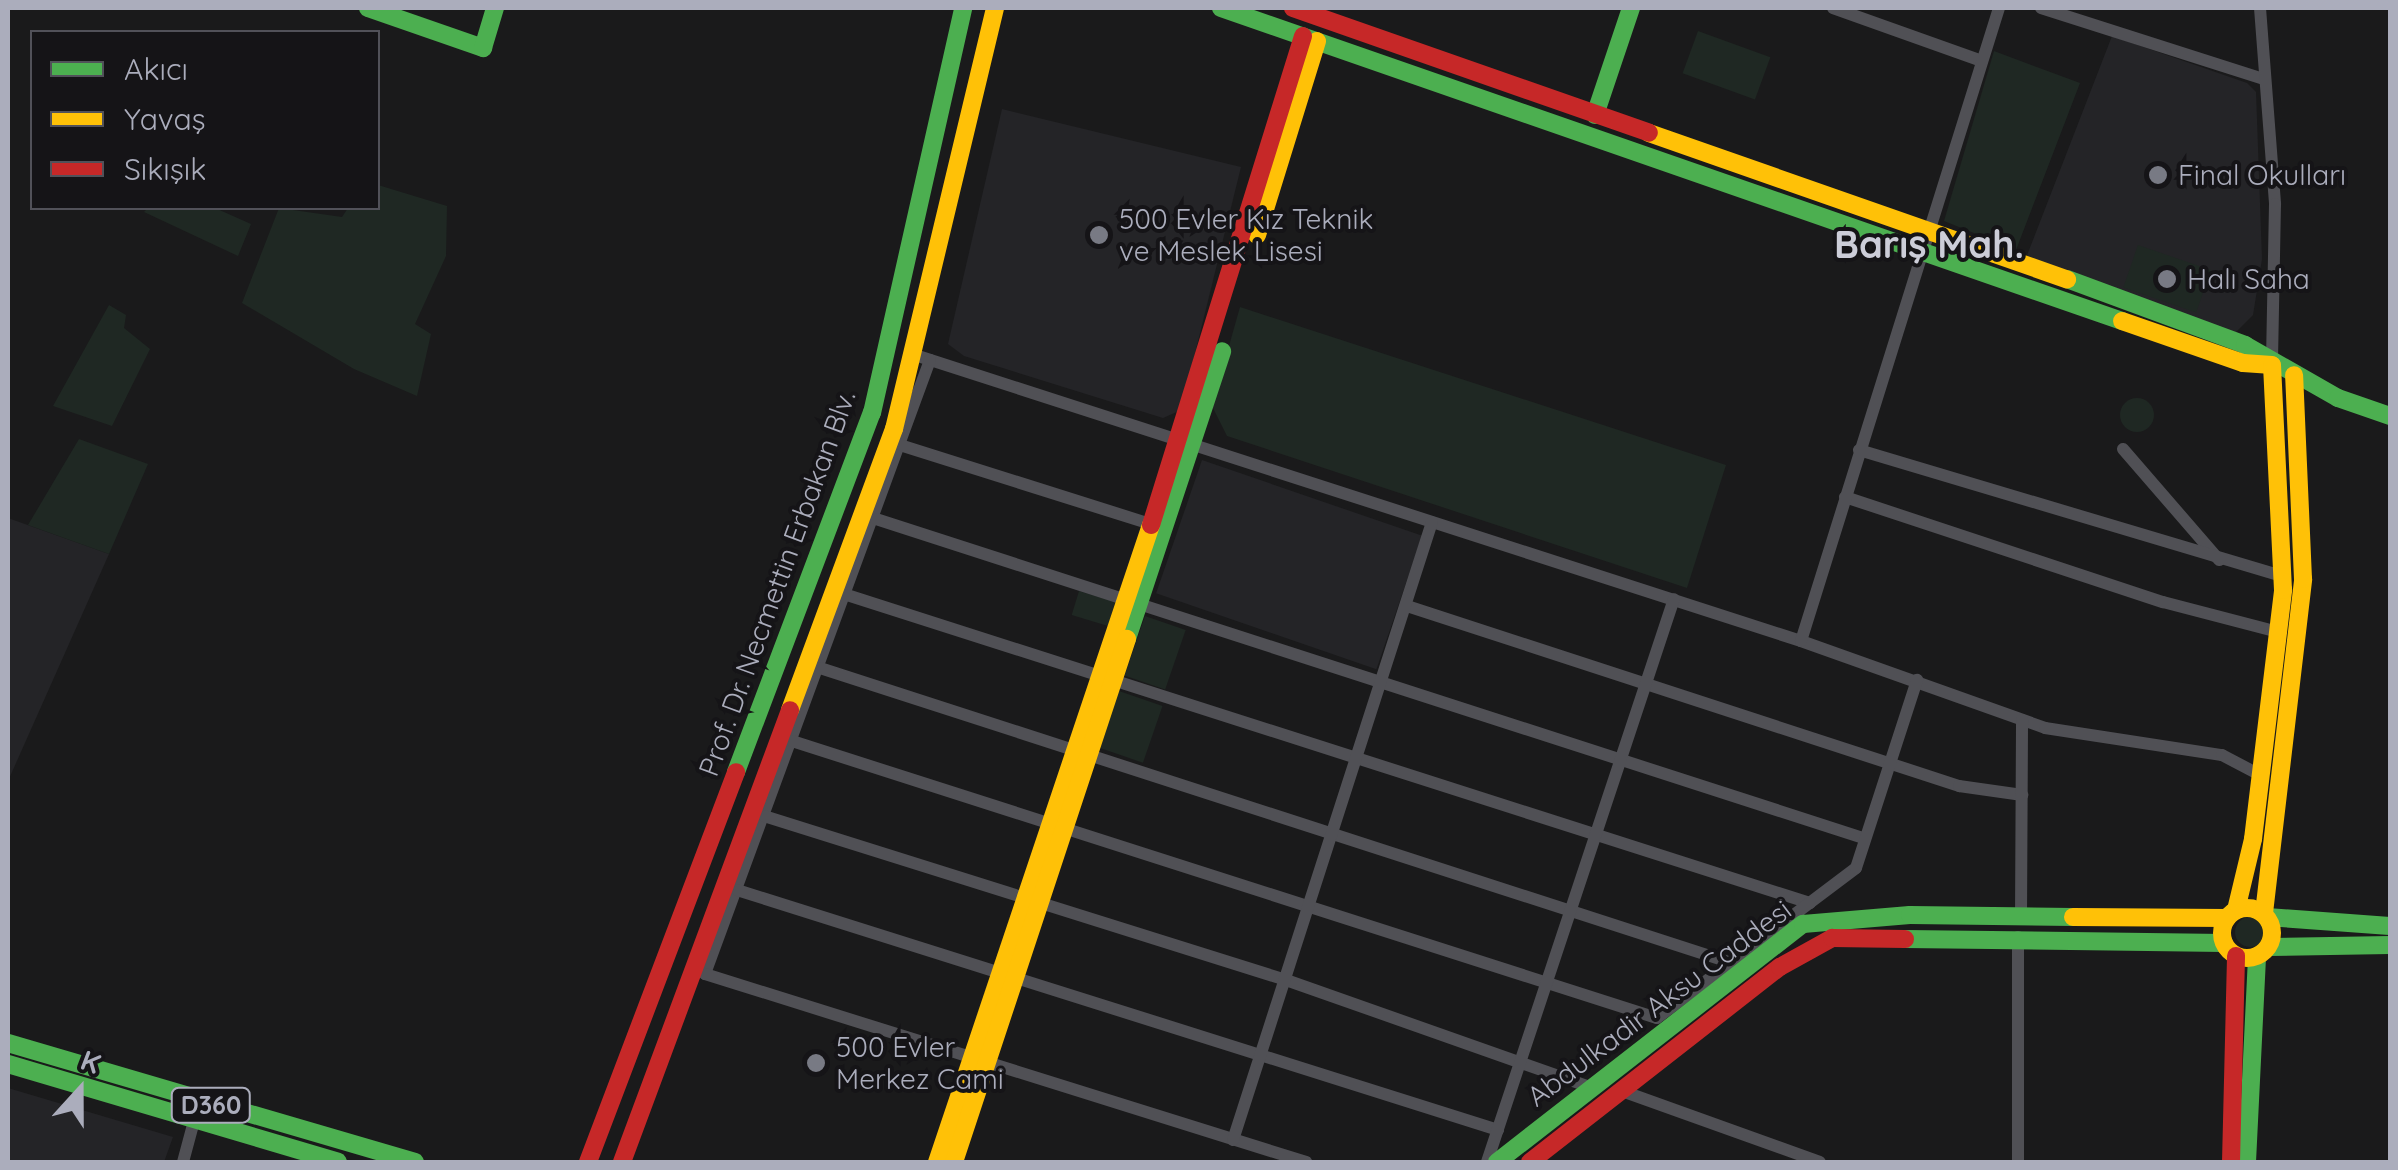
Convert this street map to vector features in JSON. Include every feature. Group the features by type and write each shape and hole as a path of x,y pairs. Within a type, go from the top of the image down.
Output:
{"main road":[{"path":"368,8 483,48 494,8"},
{"name":"Prof. Dr. Necmettin Erbakan Blv.","path":"588,1162 872,413 963,8"},
{"name":"Prof. Dr. Necmettin Erbakan Blv.","path":"622,1162 922,358 995,8"},
{"path":"1222,8 2243,363 2272,365"},
{"path":"1293,8 1316,11 1595,115 1931,228 2245,345 2272,365 2390,416"},
{"path":"1595,115 1630,8"},
{"path":"954,1162 980,1063 1186,444 1309,38"},
{"path":"2231,1162 2231,914 2247,878 2283,576 2272,365"},
{"path":"2247,1162 2266,915 2303,579 2294,375"},
{"path":"1132,602 1150,524 1186,444"},
{"path":"2266,915 2390,926"},
{"name":"Abdulkadir Aksu Caddesi","path":"1496,1162 1736,965 1816,920 2266,915"},
{"name":"Abdulkadir Aksu Caddesi","path":"1530,1162 1780,967 1832,938 2018,937 2263,952"},
{"path":"2263,952 2390,945"},
{"path":"8,1029 133,1070 168,1092"},
{"name":"D360","path":"8,1044 415,1162"},
{"path":"937,1162 980,1063"},
{"name":"D360","path":"8,1064 338,1162"},
{"path":"8,1078 194,1121"}],"street":[{"path":"1833,8 1982,62"},
{"path":"1801,641 1999,8"},
{"path":"2041,8 2264,79"},
{"path":"2260,8 2275,204 2272,365"},
{"path":"1309,38 1316,11"},
{"path":"1306,1162 705,974 903,446 922,358 1674,599 1917,680 2022,720 2090,738 2222,755 2260,775"},
{"path":"903,446 1150,524"},
{"path":"2123,448 2219,560"},
{"path":"1859,450 2283,576"},
{"path":"1845,497 2163,602 2278,632"},
{"path":"876,520 1863,838"},
{"path":"1232,1140 1311,907 1432,522"},
{"path":"847,595 1810,903"},
{"path":"1487,1162 1600,835 1674,599"},
{"path":"1407,606 1886,764 1976,791 2022,795"},
{"path":"820,668 1736,965"},
{"path":"792,741 1658,1018 1736,965 1856,868 1886,764 1917,680"},
{"path":"2020,917 2022,720"},
{"path":"764,816 1286,980 1522,1060 1589,1087"},
{"path":"737,890 1498,1130"},
{"path":"2018,937 2018,1162"},
{"path":"1622,1091 1820,1162"},
{"path":"183,1162 194,1121"},
{"path":"1770,1162 1776,1146"}],"shaded area":[{"path":"1698,31 1770,57 1755,100 1683,73"},
{"name":"Final Okulları","path":"2112,36 2247,83 2256,92 2262,259 2253,315 2235,333 2026,258"},
{"path":"1994,51 2080,83 2016,250 1944,221"},
{"name":"500 Evler Kız Teknik ve Meslek Lisesi","path":"1002,109 1241,167 1181,410 1163,418 964,356 948,344"},
{"path":"380,186 447,206 446,256 415,324 431,334 417,396 354,369 242,303 278,210 342,217 347,210 380,210"},
{"path":"220,210 251,224 238,256 144,212"},
{"name":"Halı Saha","path":"2138,245 2211,270 2196,313 2123,288"},
{"path":"109,305 126,315 124,328 150,349 112,426 53,406"},
{"path":"1240,307 1726,465 1687,588 1227,436 1212,406"},
{"path":"2137,398 2149,403 2154,415 2149,427 2137,432 2125,427 2120,415 2125,403"},
{"path":"79,439 148,464 109,554 28,525"},
{"path":"1202,460 1422,536 1376,669 1156,593"},
{"path":"8,518 109,554 8,781"},
{"path":"1079,591 1115,602 1108,626 1072,615"},
{"path":"1145,616 1186,630 1165,690 1124,676"},
{"path":"1119,691 1162,706 1143,763 1099,748"},
{"path":"2250,917 2264,926 2265,932 2256,946 2250,947 2236,938 2235,932 2244,918"},
{"path":"8,1088 173,1137 164,1162 8,1162"}],"traffic: fast":[{"path":"368,8 483,48 495,8"},
{"path":"736,772 872,413 963,8"},
{"path":"1221,8 2122,321"},
{"path":"1595,115 1631,8"},
{"path":"2067,279 2245,345 2338,398 2390,416"},
{"path":"1127,639 1222,351"},
{"path":"1497,1162 1803,924 1910,915 2073,917"},
{"path":"2267,917 2390,926"},
{"path":"1905,939 2224,943"},
{"path":"2269,947 2390,945"},
{"path":"2247,1162 2257,956"},
{"path":"8,1043 415,1162"},
{"path":"8,1064 338,1162"}],"traffic: slow":[{"path":"790,710 894,429 995,8"},
{"path":"1257,235 1317,41"},
{"path":"1649,133 2067,279"},
{"path":"2122,321 2243,363 2272,365"},
{"path":"2236,910 2253,839 2283,590 2272,365"},
{"path":"2264,913 2303,579 2294,375"},
{"path":"937,1162 1151,525"},
{"path":"954,1162 1127,639"},
{"path":"2247,908 2265,915 2272,933 2265,951 2247,958 2229,951 2222,933 2229,915 2247,908"},
{"path":"2073,917 2227,918"}],"traffic: jam":[{"path":"1293,8 1649,133"},
{"path":"1151,525 1303,36"},
{"path":"622,1162 790,710"},
{"path":"588,1162 736,772"},
{"path":"1530,1162 1780,967 1832,938 1905,939"},
{"path":"2231,1162 2236,956"}],"place":[{"name":"Final Okulları","path":"2158,175"},
{"name":"500 Evler Kız Teknik ve Meslek Lisesi","path":"1099,235"},
{"name":"Halı Saha","path":"2167,279"},
{"name":"500 Evler Merkez Cami","path":"816,1063"}],"district":[{"name":"Barış Mah.","path":"1929,245"}]}
